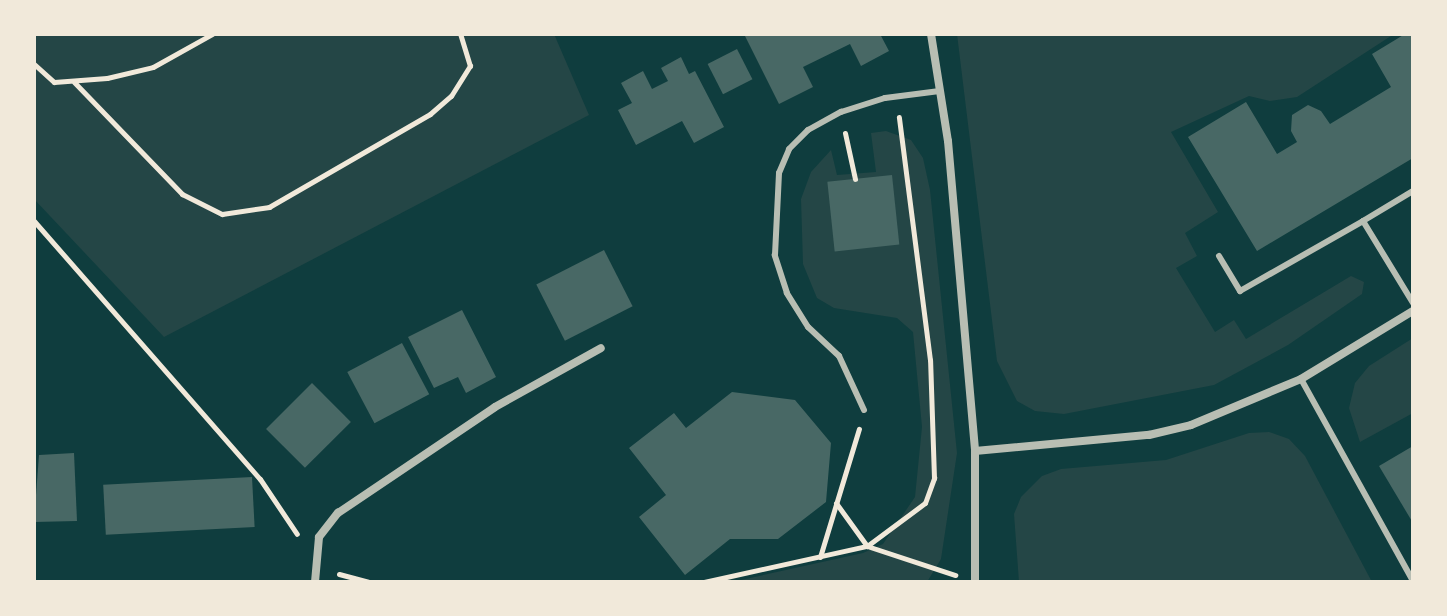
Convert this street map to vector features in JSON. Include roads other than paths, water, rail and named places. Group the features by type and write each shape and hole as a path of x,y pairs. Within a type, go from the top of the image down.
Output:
{"street":[{"path":"931,34 940,91 975,451 975,582"},
{"path":"975,451 1149,435 1232,412 1301,379 1413,311"},
{"path":"315,582 319,537 338,513 495,407 601,348"}],"lane":[{"path":"864,410 839,356 808,327 787,293 775,255 777,188 789,149 808,130 841,112 885,98 940,91"},
{"path":"1219,256 1240,291 1413,191"},
{"path":"1363,221 1413,303"},
{"path":"1301,379 1413,581"}]}
